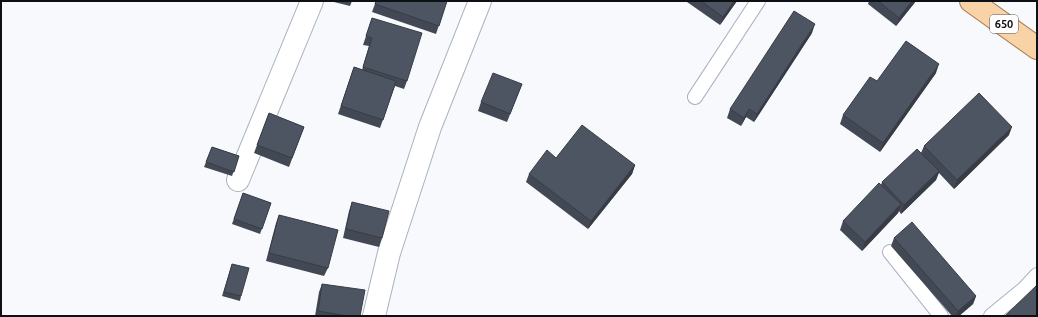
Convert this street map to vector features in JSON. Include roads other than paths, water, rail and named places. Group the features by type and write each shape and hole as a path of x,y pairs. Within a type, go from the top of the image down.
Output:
{"main road":[{"name":"650","path":"971,1 1037,48"}],"street":[{"path":"238,180 312,1"},
{"path":"374,316 389,253 430,127 475,3"}],"lane":[{"path":"695,98 758,1"},
{"path":"890,252 940,316"},
{"path":"991,316 1024,289 1037,275"}]}
